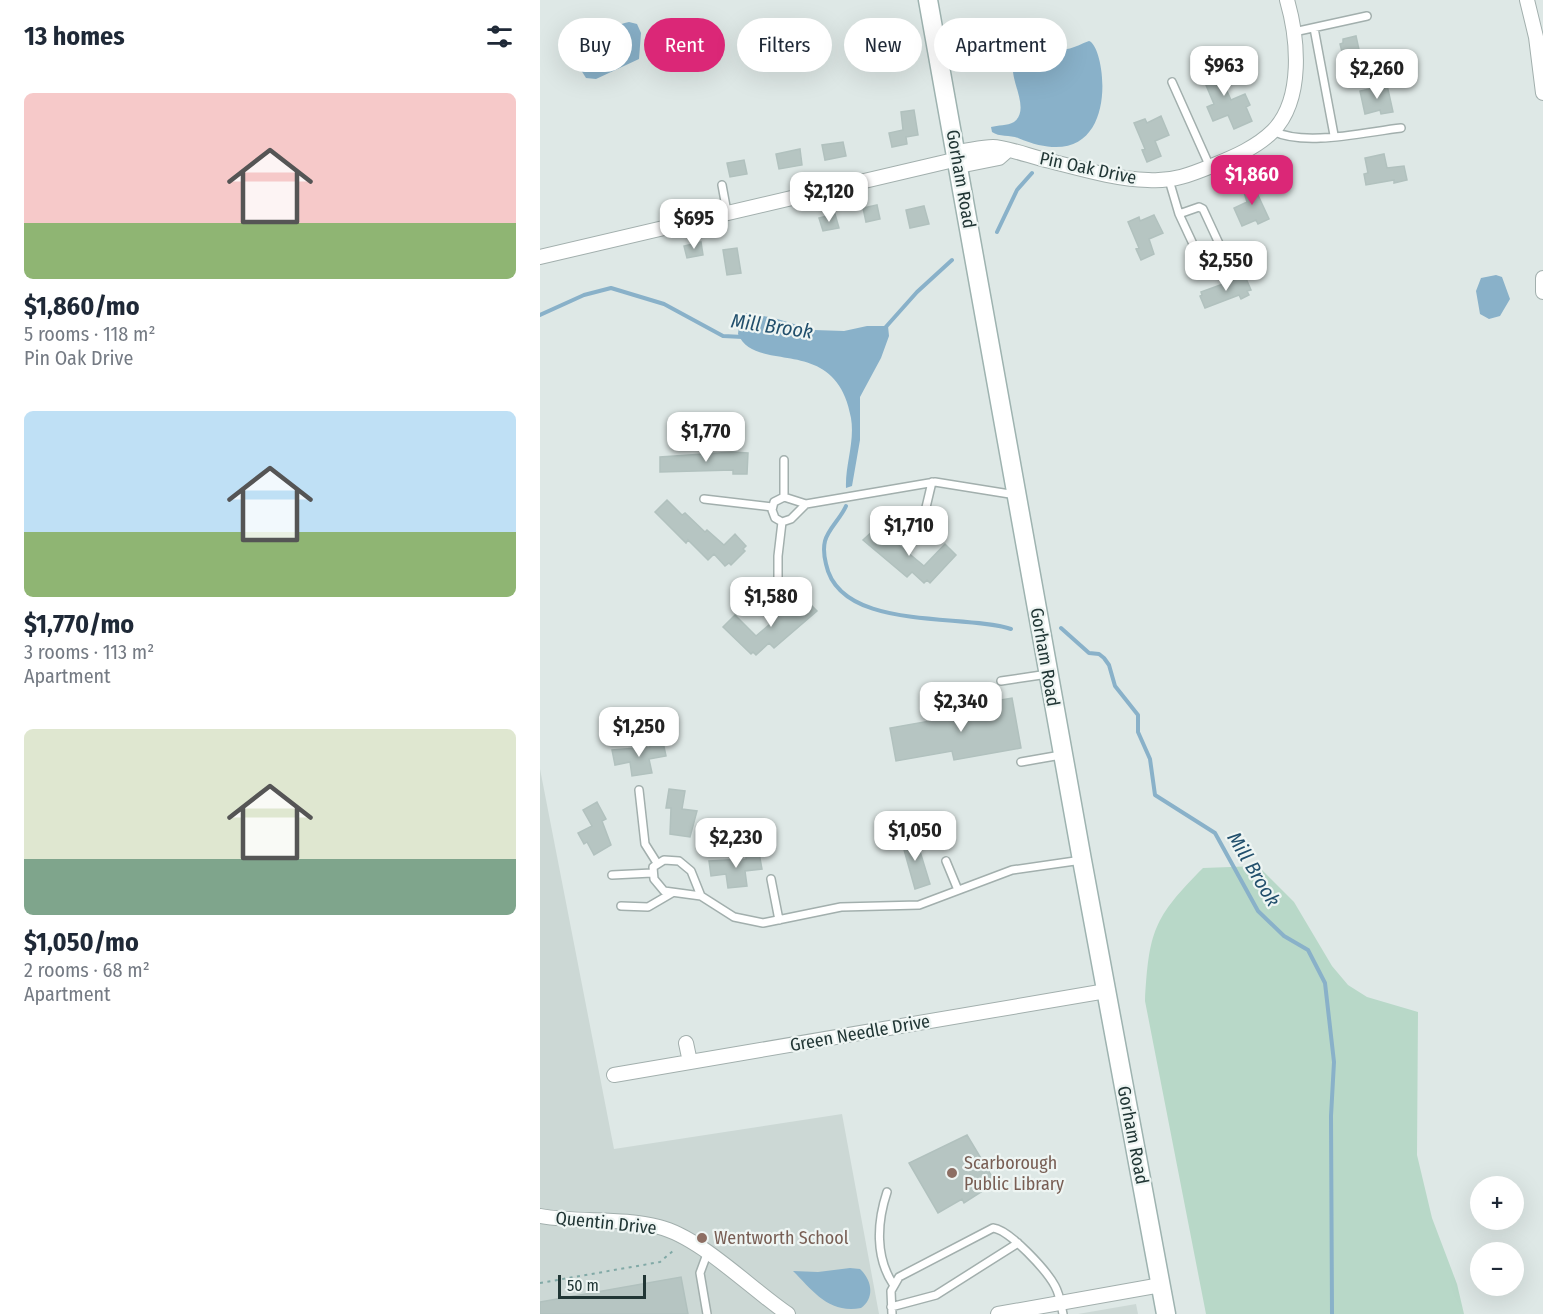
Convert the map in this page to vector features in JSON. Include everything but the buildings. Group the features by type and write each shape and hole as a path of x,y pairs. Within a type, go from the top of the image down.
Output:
{"main road":[{"name":"Gorham Road","path":"928,0 1048,674 1166,1314"}],"street":[{"name":"Pin Oak Drive","path":"958,159 994,159 1007,151 1122,178 1169,180 1210,167 1252,146 1273,131 1284,113 1292,87 1296,59 1294,32 1287,0"},
{"path":"1527,0 1536,37 1543,93"},
{"path":"540,257 958,159"},
{"path":"1543,278 1543,292"},
{"name":"Green Needle Drive","path":"614,1075 1106,991"},
{"path":"686,1043 690,1062"},
{"name":"Quentin Drive","path":"540,1216 661,1227 679,1235 707,1254 788,1314"},
{"path":"998,1314 1062,1308 1161,1285"}],"lane":[{"path":"1294,32 1367,16"},
{"path":"1314,28 1334,135"},
{"path":"1172,82 1210,167"},
{"path":"1273,131 1290,138 1401,128"},
{"path":"1169,180 1179,214 1200,259 1205,261 1221,255 1222,250 1203,209 1199,207 1179,214"},
{"path":"722,185 727,212"},
{"path":"784,460 784,497"},
{"path":"782,522 773,515 772,507 776,500 784,497 806,504 933,482 956,483 1016,495"},
{"path":"919,537 933,482"},
{"path":"704,499 772,507"},
{"path":"782,522 791,519 806,504"},
{"path":"778,592 778,556 782,522"},
{"path":"1000,681 1048,674"},
{"path":"1021,762 1063,755"},
{"path":"639,790 645,844 657,863"},
{"path":"701,896 691,871 685,865 669,859 657,863 652,873 656,884 672,893 701,896 745,921 763,923 841,907 908,907 1012,870 1082,860"},
{"path":"946,861 958,890"},
{"path":"612,875 652,873"},
{"path":"771,879 779,920"},
{"path":"621,906 648,907 672,893"},
{"path":"887,1192 882,1208 880,1237 884,1269 893,1284 892,1311 936,1295 1018,1243"},
{"path":"893,1284 899,1277 989,1229 1002,1230 1018,1243 1055,1285 1062,1308"},
{"path":"707,1254 700,1274 707,1314"}],"path":[{"path":"540,1283 660,1262 674,1250"}],"shaded area":[{"name":"Wentworth School","path":"540,769 614,1149 842,1114 879,1314 540,1314"},
{"path":"1136,1304 1138,1314 1078,1314"}],"green space":[{"path":"1258,866 1294,902 1332,966 1348,985 1367,997 1418,1012 1417,1155 1432,1218 1457,1284 1464,1314 1206,1314 1145,1001 1149,958 1157,927 1164,914 1173,900 1203,868"}],"water":[{"path":"632,23 637,24 641,33 639,59 632,62"},
{"path":"1089,41 1095,48 1100,65 1102,86 1100,108 1092,128 1076,143 1052,147 992,132 991,127 1014,122 1019,115 1021,106 1014,72 1067,72 1067,49"},
{"path":"582,72 611,72 596,79 586,78"},
{"path":"1496,275 1502,277 1510,299 1500,316 1489,319 1480,314 1476,291 1481,278"},
{"path":"746,313 774,318 814,330 844,331 867,326 888,326 889,336 881,358 860,397 860,440 852,486 846,488 852,427 843,391 830,374 813,365 761,353 747,346 738,334 740,318"},
{"path":"860,1269 869,1284 870,1294 861,1308 840,1308 831,1304 815,1293 793,1271 818,1272"}],"waterway":[{"path":"997,232 1017,190 1032,173"},
{"path":"884,329 917,292 952,260"},
{"name":"Mill Brook","path":"540,315 584,295 611,288 664,304 723,336 743,337"},
{"name":"Mill Brook","path":"846,506 827,537 824,552 826,564 836,586 854,601 878,610 905,616 990,624 1011,629"},
{"name":"Mill Brook","path":"1061,628 1089,653 1099,654 1104,658 1109,665 1115,686 1138,715 1138,732 1150,759 1155,795 1215,833 1258,911 1284,936 1308,950 1325,983 1334,1062 1331,1116 1332,1314"}],"place":[{"name":"Scarborough Public Library","path":"952,1173"},
{"name":"Wentworth School","path":"702,1238"}]}
